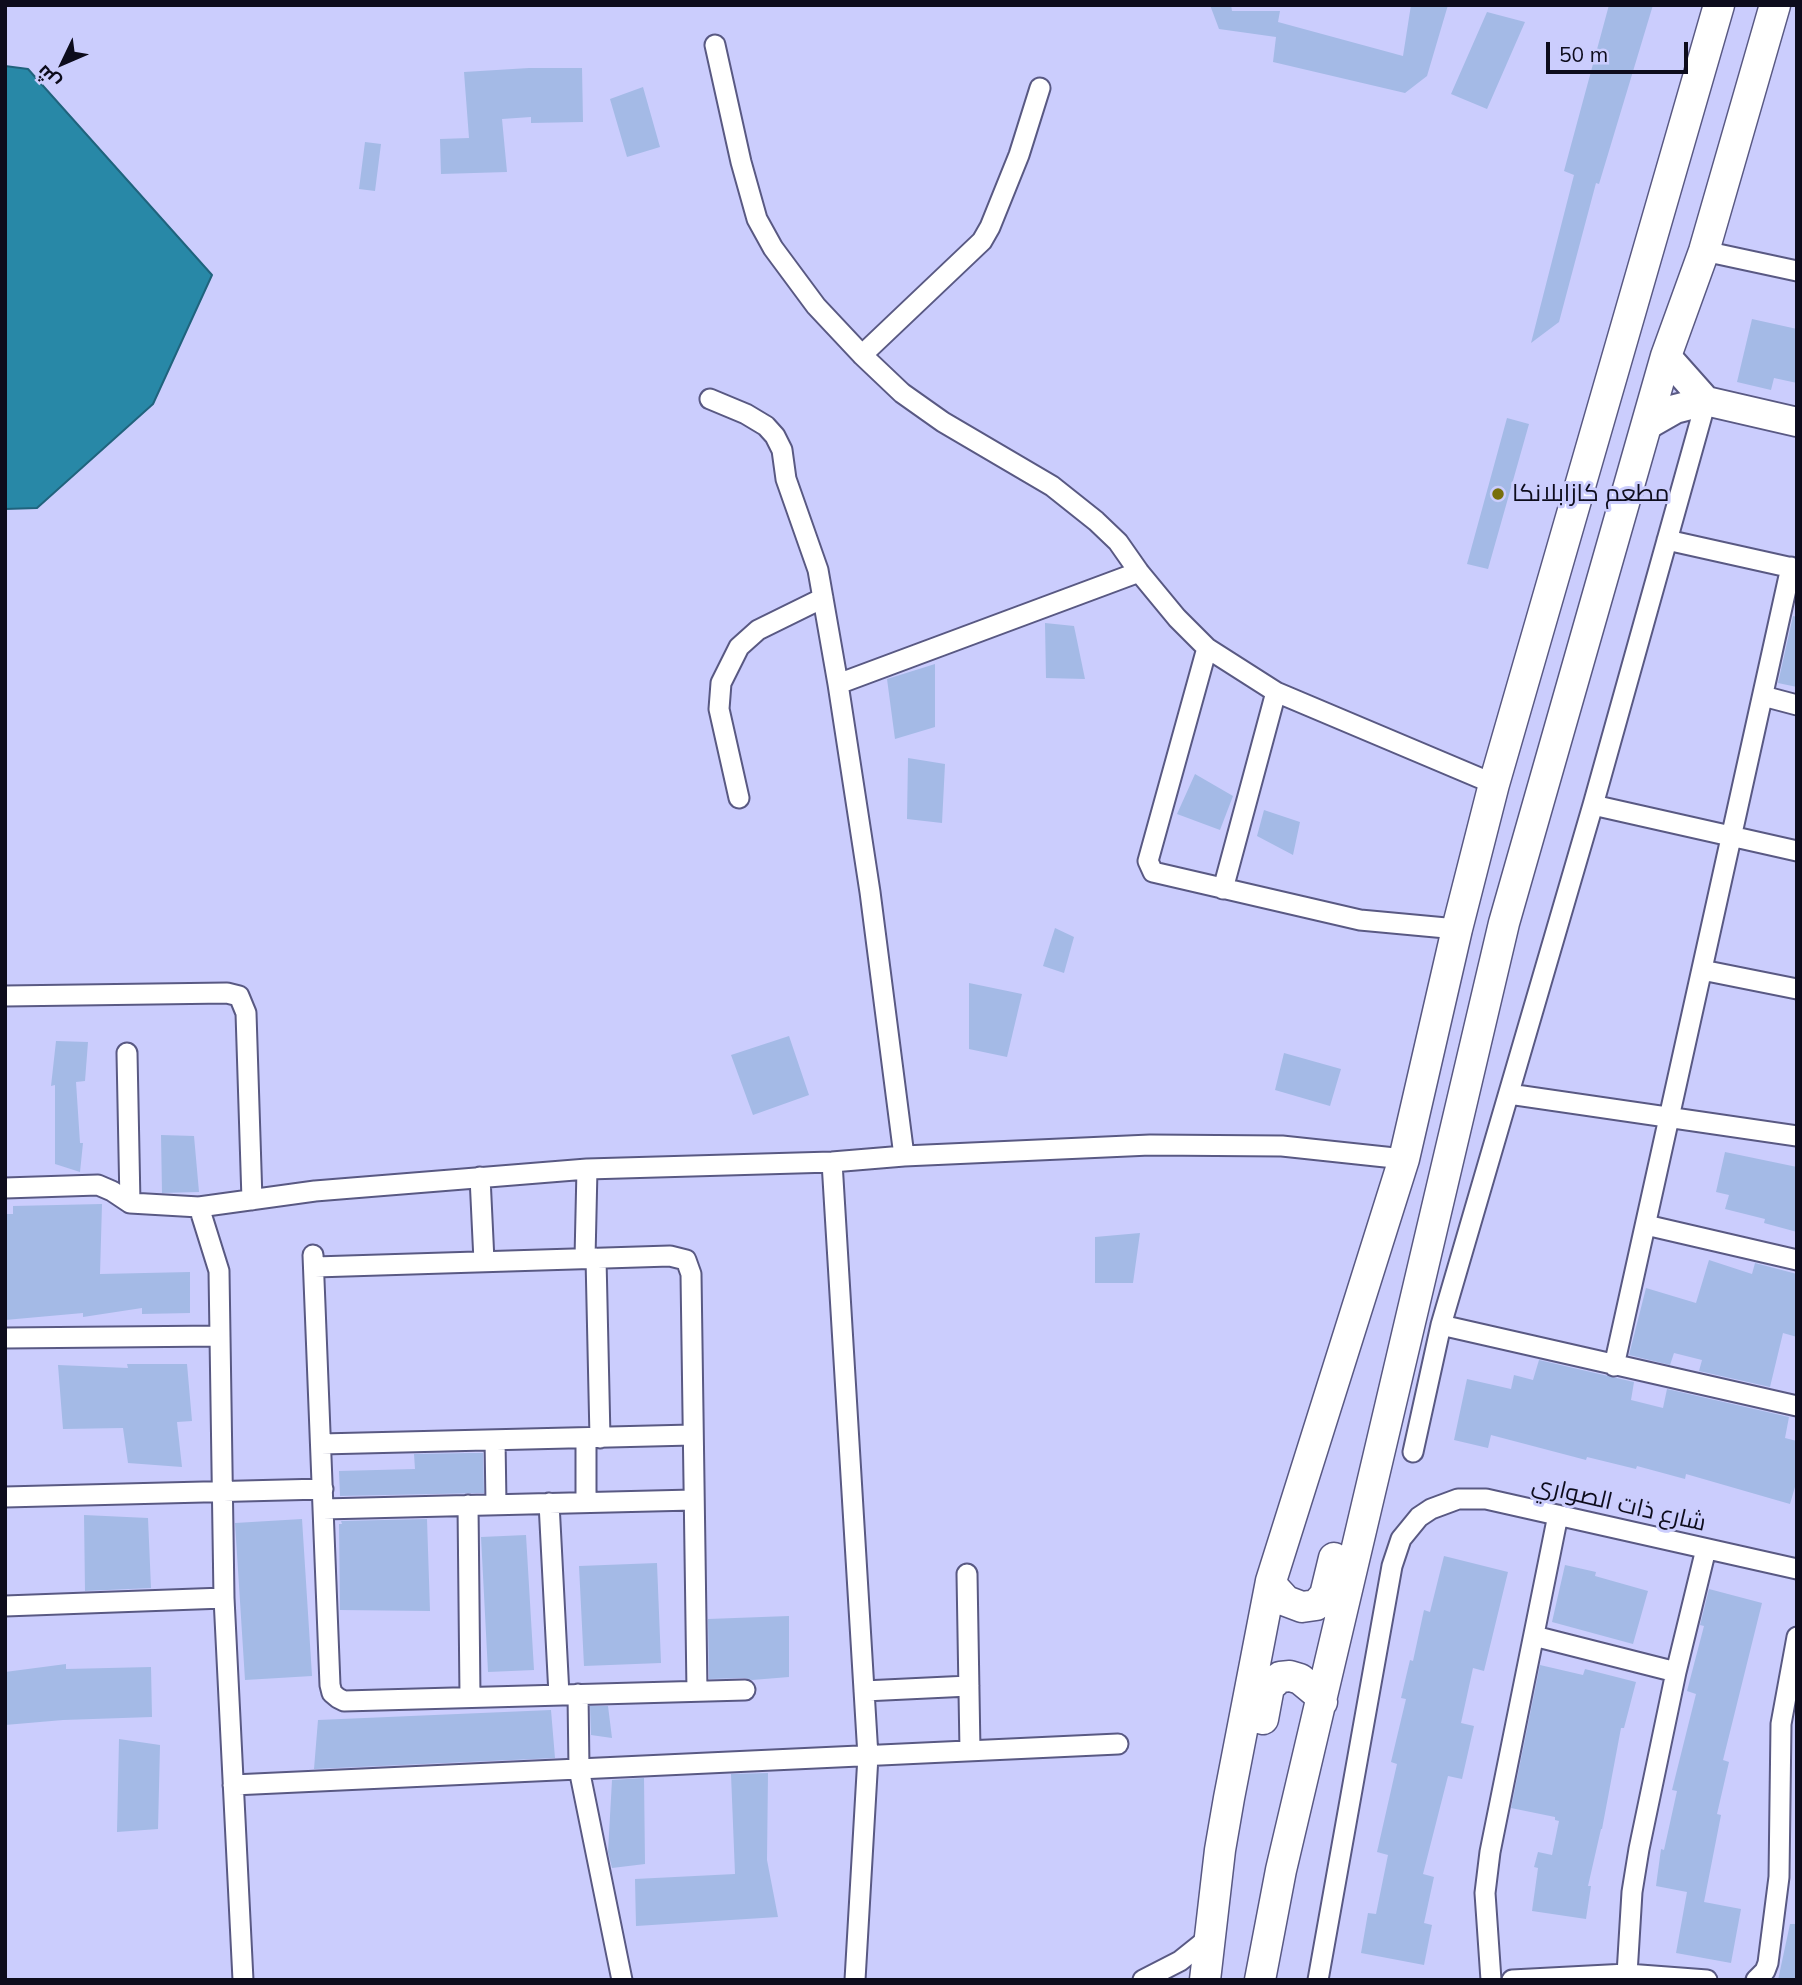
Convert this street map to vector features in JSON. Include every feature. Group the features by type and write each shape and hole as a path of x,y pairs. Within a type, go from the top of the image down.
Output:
{"main road":[{"path":"1205,1980 1229,1798 1272,1581 1404,1159 1457,929 1494,784 1719,5"},
{"path":"1260,1980 1281,1870 1504,923 1666,356 1704,251 1775,5"},
{"path":"1272,1581 1280,1596 1294,1605 1309,1607 1321,1601 1327,1588 1357,1469 1367,1453 1381,1440"},
{"path":"1229,1798 1243,1782 1253,1763 1269,1687 1276,1679 1285,1675 1300,1679 1317,1693 1322,1702"}],"street":[{"path":"715,45 757,219 773,248 816,306 862,355 912,400 1061,493 1096,521 1118,542 1177,618 1207,648 1276,692 1494,784"},
{"path":"862,355 982,241 1019,155 1040,88"},
{"path":"1704,251 1797,271"},
{"path":"1666,356 1706,401"},
{"path":"710,399 746,414 766,426 775,436 782,450 786,479 811,547 838,684 870,892 904,1156"},
{"path":"1413,1452 1441,1325 1593,805 1706,401"},
{"path":"1647,425 1675,409 1706,401 1797,422"},
{"path":"1614,1366 1731,837 1794,568 1667,540"},
{"path":"838,684 1139,572"},
{"path":"739,798 719,709 721,683 739,647 758,630 823,598"},
{"path":"1207,648 1148,861 1153,872 1360,920 1457,929"},
{"path":"1223,889 1276,692"},
{"path":"1763,696 1797,705"},
{"path":"1593,805 1797,851"},
{"path":"1702,970 1797,989"},
{"path":"5,996 227,993 239,996 246,1013 252,1200"},
{"path":"127,1053 130,1203"},
{"path":"1509,1094 1797,1136"},
{"path":"5,1188 98,1185 130,1203 199,1207 315,1191 587,1169 832,1162 904,1156 1150,1145 1282,1146 1404,1159"},
{"path":"832,1162 868,1756 855,1980"},
{"path":"586,1502 593,1438 587,1169"},
{"path":"480,1177 484,1261"},
{"path":"199,1207 219,1271 224,1598 243,1980"},
{"path":"1646,1225 1797,1260"},
{"path":"697,1690 689,1264 681,1257 670,1256 484,1261 314,1261 332,1693 344,1701 745,1690"},
{"path":"1441,1325 1797,1406"},
{"path":"5,1338 220,1336"},
{"path":"321,1444 692,1436"},
{"path":"495,1440 496,1504"},
{"path":"5,1497 222,1491 323,1499 468,1505 693,1500"},
{"name":"شارع ذات الصواري","path":"1318,1980 1396,1552 1409,1528 1431,1509 1458,1499 1472,1498 1797,1569"},
{"path":"550,1503 568,1695 579,1769 622,1980"},
{"path":"468,1505 470,1697"},
{"path":"1490,1980 1485,1893 1488,1864 1559,1515"},
{"path":"1627,1974 1632,1892 1639,1849 1676,1672 1706,1549"},
{"path":"967,1574 970,1751"},
{"path":"5,1606 224,1598"},
{"path":"1534,1636 1676,1672"},
{"path":"1756,1980 1766,1971 1768,1963 1779,1877 1781,1724 1797,1637"},
{"path":"864,1691 969,1686"},
{"path":"233,1785 1118,1744"},
{"path":"1143,1980 1180,1961 1210,1937"},
{"path":"1512,1980 1627,1974 1707,1980"}],"water":[{"path":"5,66 28,69 212,275 153,404 37,508 5,509"}],"building":[{"path":"1210,5 1231,5 1232,11 1280,11 1278,22 1403,56 1411,5 1448,5 1427,76 1405,93 1273,62 1276,37 1219,29"},
{"path":"1609,5 1653,5 1599,184 1596,183 1559,322 1531,343 1574,175 1564,171"},
{"path":"1487,12 1525,22 1487,109 1451,94"},
{"path":"582,68 583,122 531,123 531,117 502,119 507,172 441,174 440,139 469,138 464,72"},
{"path":"643,87 660,147 627,157 610,99"},
{"path":"365,142 381,144 375,191 359,189"},
{"path":"1752,319 1797,329 1797,383 1774,378 1771,390 1737,382"},
{"name":"مطعم كازابلانكا","path":"1507,418 1529,424 1488,569 1467,564"},
{"path":"1793,616 1797,617 1797,687 1778,683"},
{"path":"1045,623 1074,626 1085,679 1046,678"},
{"path":"935,664 935,727 895,739 887,679"},
{"path":"908,758 945,764 942,823 907,819"},
{"path":"1195,774 1233,796 1220,830 1177,814"},
{"path":"1264,810 1300,822 1293,855 1257,836"},
{"path":"1055,928 1074,937 1064,973 1043,966"},
{"path":"969,983 1022,994 1007,1057 969,1049"},
{"path":"789,1036 809,1095 753,1115 731,1055"},
{"path":"56,1041 88,1042 85,1081 76,1082 80,1143 83,1143 80,1172 55,1164 55,1085 51,1086"},
{"path":"1284,1053 1341,1069 1330,1106 1275,1090"},
{"path":"161,1135 194,1136 199,1192 162,1193"},
{"path":"1725,1152 1797,1167 1797,1232 1764,1223 1765,1219 1725,1209 1729,1195 1716,1192"},
{"path":"102,1204 100,1274 190,1272 190,1313 142,1314 142,1308 83,1317 83,1313 5,1320 5,1214 13,1214 13,1206"},
{"path":"1140,1233 1133,1283 1095,1283 1095,1237"},
{"path":"1709,1260 1752,1274 1755,1263 1797,1274 1797,1337 1783,1333 1770,1387 1699,1371 1702,1360 1674,1353 1670,1365 1629,1355 1646,1288 1696,1303"},
{"path":"1539,1360 1634,1382 1631,1400 1663,1408 1667,1389 1789,1417 1785,1438 1797,1441 1797,1480 1790,1504 1686,1474 1685,1479 1637,1466 1636,1469 1587,1457 1586,1460 1491,1435 1488,1448 1454,1440 1467,1379 1511,1389 1514,1375 1533,1380"},
{"path":"127,1364 187,1364 192,1421 177,1422 182,1467 128,1463 123,1428 63,1429 58,1365 128,1368"},
{"path":"483,1453 484,1493 340,1496 339,1471 415,1469 414,1454"},
{"path":"84,1515 148,1518 151,1588 85,1591"},
{"path":"302,1519 312,1676 245,1680 235,1523"},
{"path":"427,1519 430,1611 340,1610 341,1521"},
{"path":"526,1535 534,1670 488,1672 481,1537"},
{"path":"1444,1556 1508,1572 1484,1671 1473,1668 1461,1723 1474,1726 1462,1779 1448,1776 1423,1874 1434,1877 1424,1923 1432,1925 1424,1965 1361,1953 1368,1913 1376,1914 1388,1855 1377,1852 1397,1764 1391,1762 1406,1699 1401,1698 1410,1660 1413,1661 1424,1610 1430,1612"},
{"path":"657,1563 661,1663 584,1666 579,1566"},
{"path":"1565,1565 1596,1572 1595,1576 1648,1591 1633,1644 1552,1622"},
{"path":"1709,1589 1762,1603 1723,1760 1729,1762 1717,1814 1721,1815 1704,1902 1741,1909 1731,1963 1676,1953 1687,1892 1656,1886 1661,1849 1664,1850 1677,1791 1672,1790 1696,1694 1687,1691 1704,1626 1700,1625"},
{"path":"789,1616 789,1677 709,1679 708,1619"},
{"path":"66,1664 66,1669 151,1667 152,1717 5,1725 5,1672"},
{"path":"1540,1665 1583,1675 1585,1669 1636,1682 1624,1728 1621,1728 1588,1886 1591,1886 1586,1919 1532,1911 1538,1868 1534,1867 1538,1852 1552,1855 1559,1821 1555,1820 1555,1817 1511,1808"},
{"path":"590,1706 608,1706 612,1738 591,1735"},
{"path":"551,1710 555,1758 314,1769 318,1720"},
{"path":"119,1739 160,1745 158,1829 117,1832"},
{"path":"768,1773 767,1860 778,1917 636,1926 635,1879 735,1874 731,1774"},
{"path":"644,1778 645,1864 612,1868 608,1852 612,1780"},
{"path":"1790,1924 1797,1924 1797,1980 1778,1980"}],"place":[{"name":"مطعم كازابلانكا","path":"1498,494"}]}
